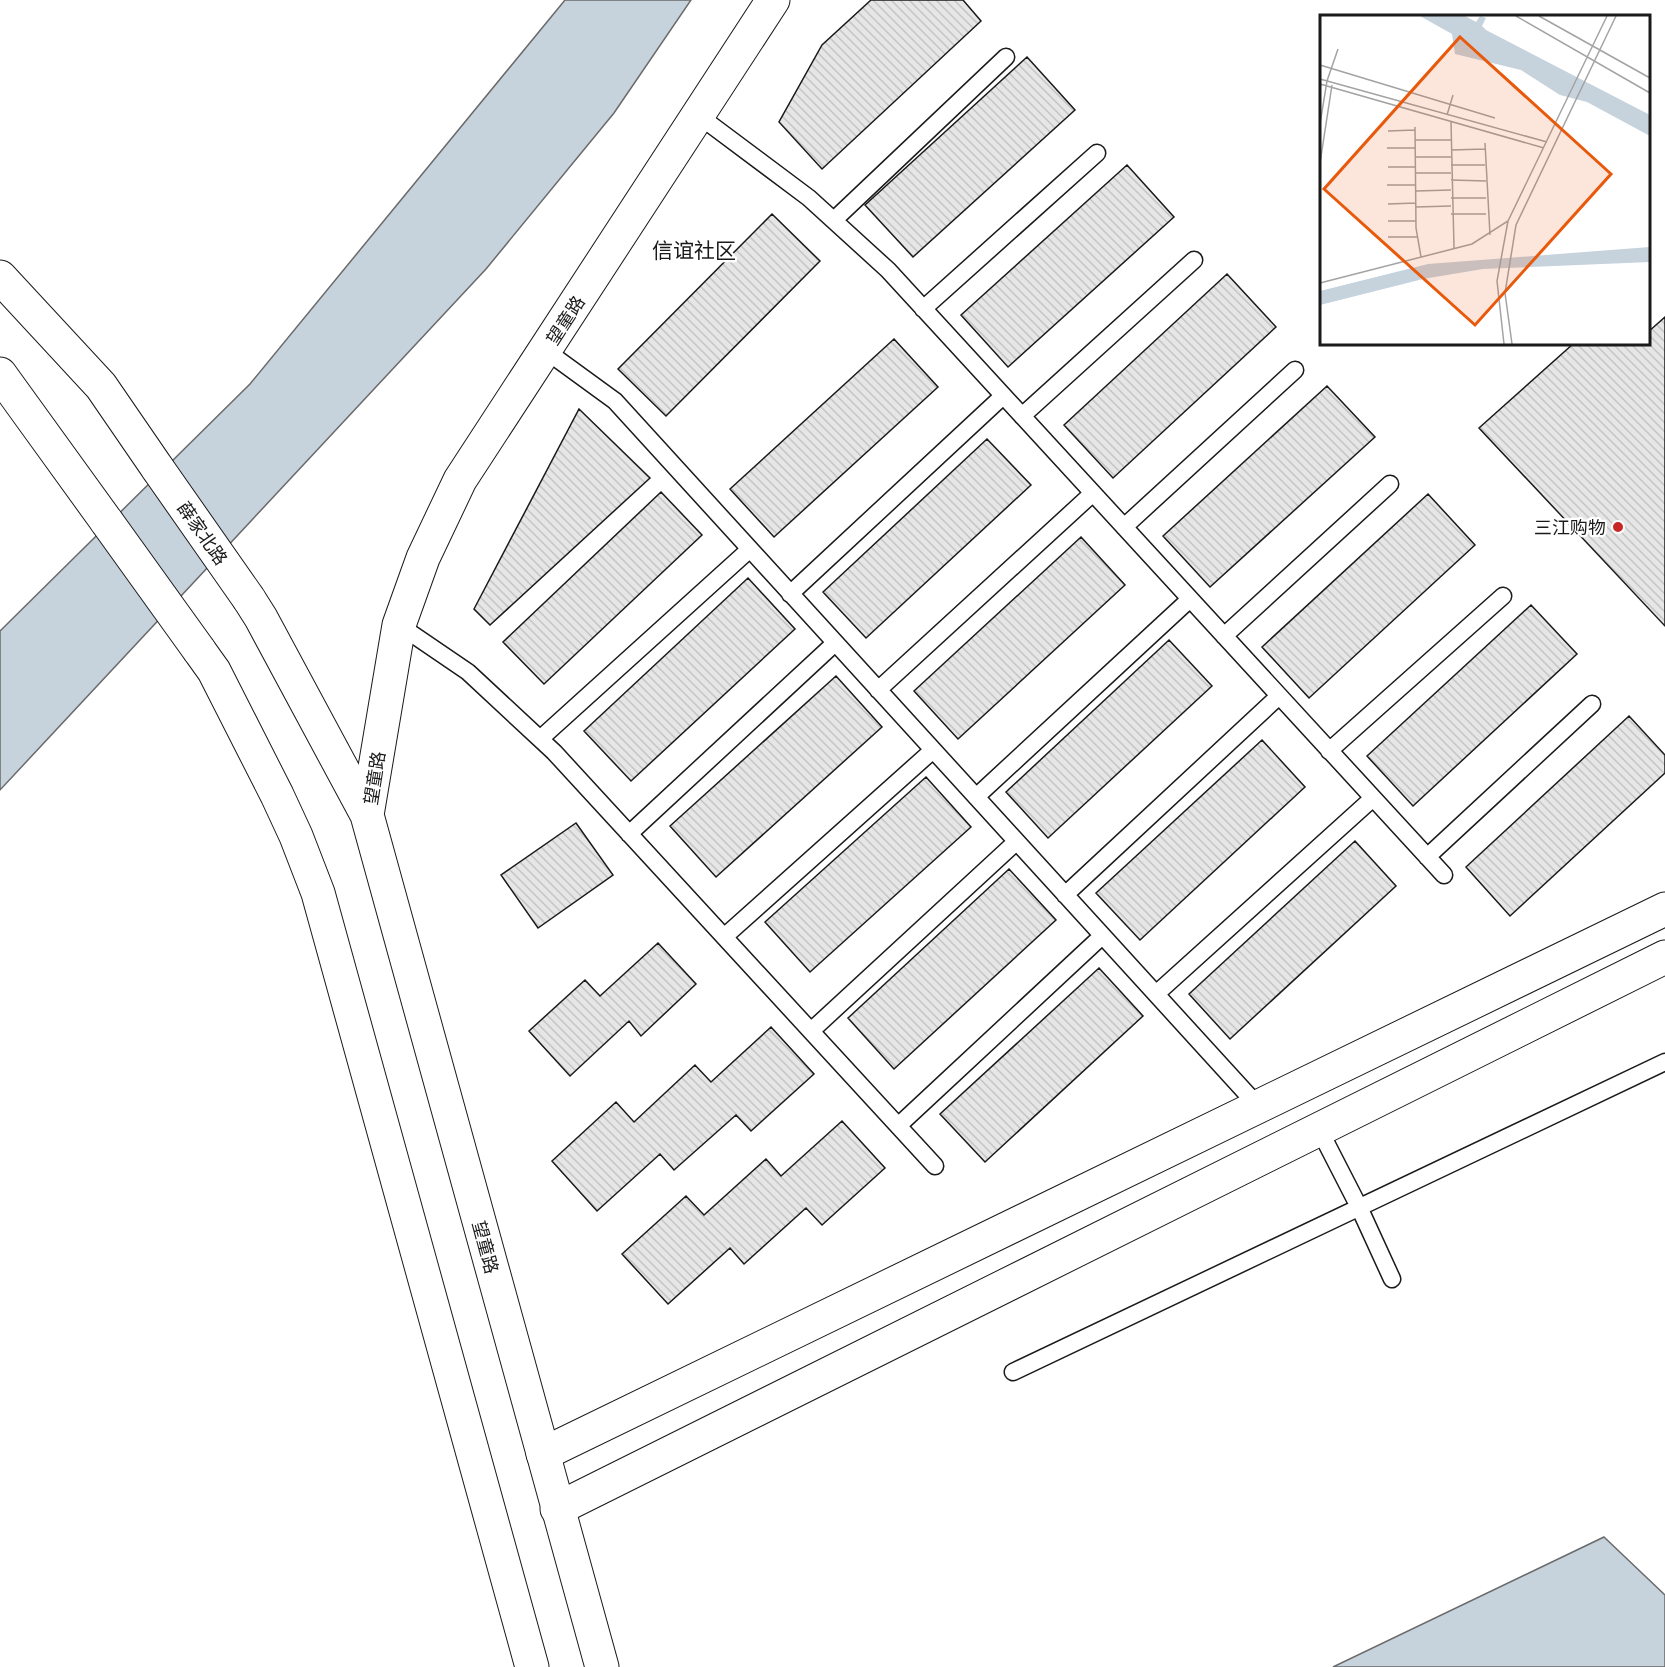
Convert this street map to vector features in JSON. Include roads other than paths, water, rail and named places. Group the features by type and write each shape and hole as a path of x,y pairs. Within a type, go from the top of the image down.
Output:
{"main road":[{"name":"望童路","path":"602,1667 367,815 399,625 423,558 460,480 773,0"},
{"name":"薛家北路","path":"0,277 101,386 249,599 367,815"},
{"path":"0,374 214,670 296,836 318,893 532,1667"},
{"path":"543,1454 1665,909"},
{"path":"557,1509 1665,957"}],"lane":[{"path":"834,220 1006,57"},
{"path":"698,115 809,198 888,270 1444,875"},
{"path":"923,309 1097,153"},
{"path":"1022,416 1194,260"},
{"path":"545,350 615,401 1258,1106"},
{"path":"1124,527 1295,370"},
{"path":"790,594 1003,396"},
{"path":"1224,636 1390,484"},
{"path":"878,690 1093,493"},
{"path":"540,739 750,549"},
{"path":"1329,751 1503,596"},
{"path":"976,797 1190,599"},
{"path":"399,625 468,672 540,739 935,1166"},
{"path":"629,834 835,643"},
{"path":"1065,895 1279,696"},
{"path":"1427,857 1592,704"},
{"path":"724,937 933,750"},
{"path":"1155,994 1373,798"},
{"path":"810,1031 1016,842"},
{"path":"898,1125 1102,936"},
{"path":"1013,1372 1665,1062"},
{"path":"1319,1130 1359,1207 1392,1279"}],"place":[{"name":"三江购物","path":"1618,527"}],"district":[{"name":"信谊社区","path":"694,250"}]}
